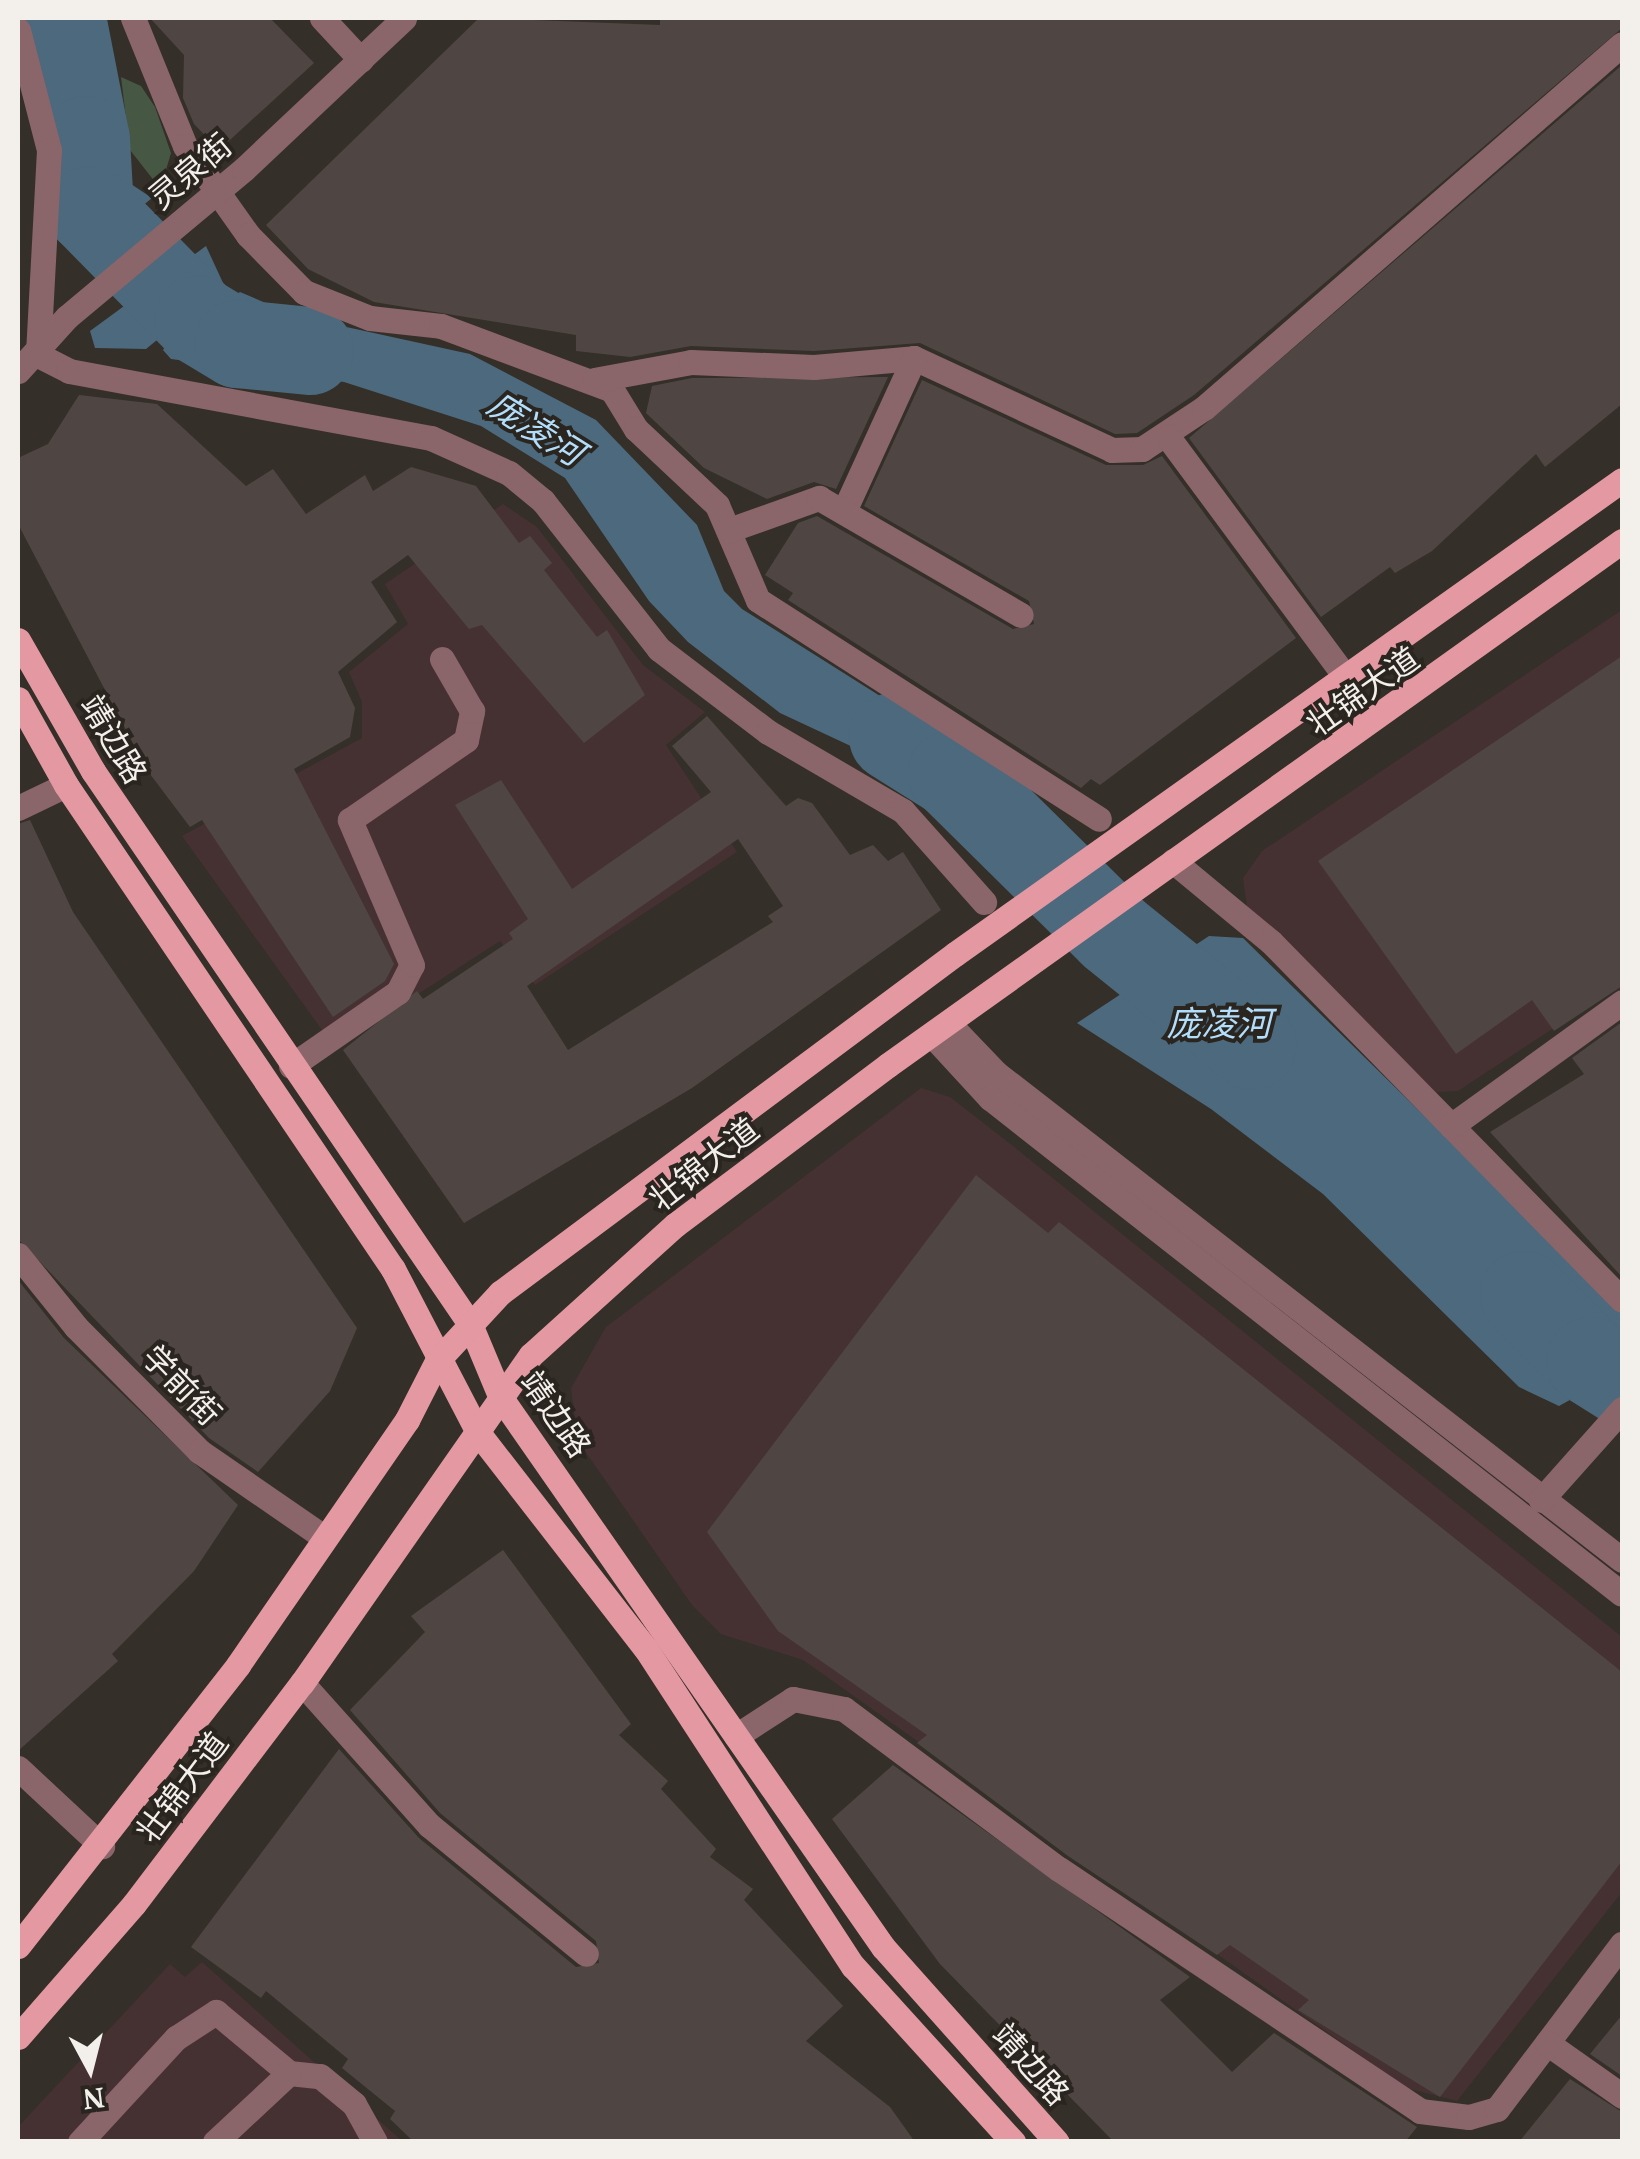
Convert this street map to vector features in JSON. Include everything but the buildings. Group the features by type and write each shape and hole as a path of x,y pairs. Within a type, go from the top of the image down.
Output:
{"main road":[{"name":"壮锦大道","path":"18,1946 102,1846 407,1420 437,1362 500,1294 1004,920 1622,480"},
{"name":"壮锦大道","path":"18,2037 134,1904 302,1683 532,1355 676,1225 940,1029 1622,541"},
{"name":"靖边路","path":"18,640 93,771 470,1324 501,1398 883,1948 1057,2142"},
{"name":"靖边路","path":"18,698 66,786 393,1269 437,1362 479,1434 646,1649 854,1966 1013,2142"}],"street":[{"path":"133,18 155,56 174,127 275,268 336,308 441,326 594,380 717,505 747,582 774,613 1099,820"},
{"path":"322,18 361,60"},
{"name":"灵泉街","path":"18,371 38,355 67,317 220,188 404,18"},
{"path":"18,30 50,161 38,355 69,371 431,438 510,473 543,501 659,649 768,732 902,810 984,902"},
{"path":"594,380 691,362 814,367 914,358 1112,450 1168,437 1622,44"},
{"path":"846,509 914,358"},
{"path":"1168,437 1344,675"},
{"path":"729,530 809,496 846,509 1021,615"},
{"path":"291,1066 407,978 410,949 350,820 466,740 472,710 442,659"},
{"path":"18,808 66,786"},
{"path":"1174,861 1271,942 1622,1300"},
{"path":"1451,1126 1622,1002"},
{"path":"940,1029 1540,1500 1622,1560"},
{"path":"940,1029 990,1098 1622,1594"},
{"name":"学前街","path":"18,1254 76,1327 199,1451 322,1536"},
{"path":"1540,1500 1615,1417"},
{"path":"302,1683 429,1825 586,1954"},
{"path":"736,1736 793,1699 844,1709 1058,1869 1420,2111 1469,2117 1497,2108 1622,1944"},
{"path":"18,1768 102,1846"},
{"path":"97,2136 203,2013 233,2019 290,2073 320,2076 354,2104 375,2142"},
{"path":"1547,2043 1622,2096"},
{"path":"215,2142 290,2073"}],"shaded area":[{"path":"503,504 537,527 643,665 705,712 666,745 737,852 535,985 500,941 335,1048 182,836 362,738 362,702 349,672 408,624 385,584"},
{"path":"1622,610 1622,983 1458,1091 1436,1092 1247,907 1243,878 1262,851"},
{"path":"921,1088 950,1097 1013,1146 1622,1637 1622,1892 1457,2101 1406,2088 803,1660 721,1634 692,1605 578,1441 571,1388 606,1327"},
{"path":"202,1962 402,2141 18,2142 18,2127 170,1964 185,1977"}],"green space":[{"path":"121,77 141,86 155,107 171,153 163,180 155,182 130,150"}],"water":[{"path":"36,18 90,18 110,146 131,184 152,198 89,250 73,244 59,100"},
{"path":"206,246 224,285 146,349 95,348 90,331"},
{"path":"240,292 296,316 470,354 596,420 697,525 724,591 742,609 1026,788 952,830 900,769 780,713 688,642 649,601 565,478 481,426 344,382 171,359 163,350 170,338"},
{"name":"庞凌河","path":"1209,936 1243,938 1608,1296 1622,1312 1622,1371 1559,1406 1519,1387 1323,1194 1211,1109 1077,1023"}],"waterway":[{"name":"庞凌河","path":"62,18 86,140 90,210 198,320 238,344 310,351"},
{"name":"庞凌河","path":"893,737 952,774 1113,933 1252,1045"},
{"name":"庞凌河","path":"1524,1295 1590,1361 1622,1381"}]}
